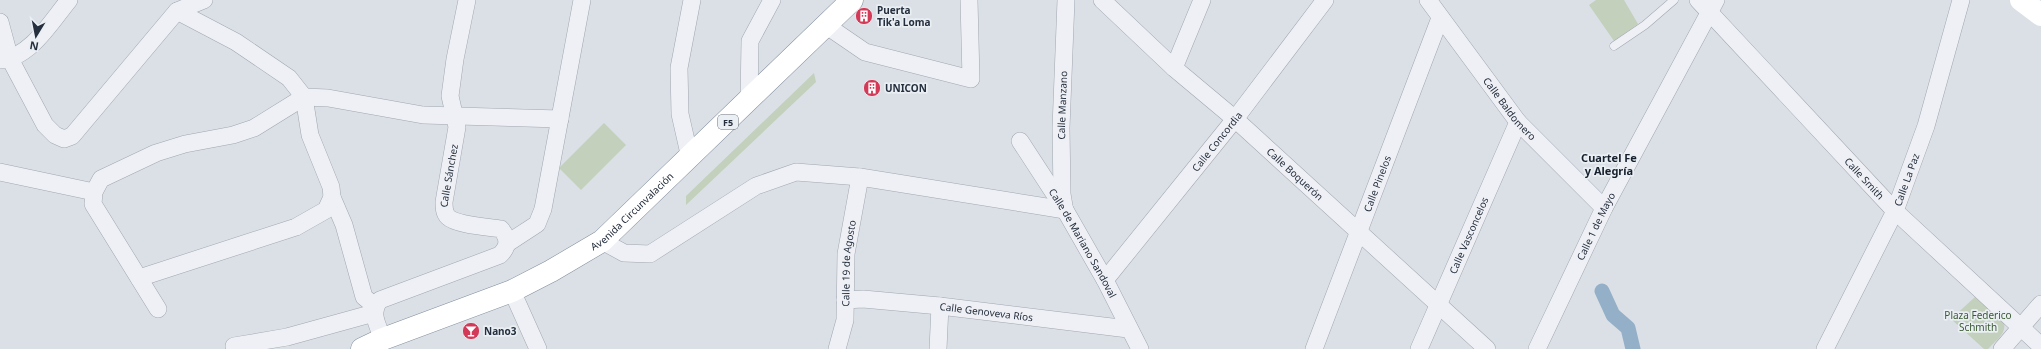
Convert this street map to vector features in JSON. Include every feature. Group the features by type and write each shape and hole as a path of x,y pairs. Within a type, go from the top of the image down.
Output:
{"main road":[{"name":"Avenida Circunvalación","path":"362,349 383,339 512,291 602,242 827,26 852,0"},
{"path":"2020,0 2041,16"}],"street":[{"path":"5,60 25,52 69,0"},
{"path":"0,22 5,60 45,125 55,135 64,138 72,136 177,11 204,0"},
{"name":"Calle Sánchez","path":"467,0 455,59 450,96 457,127 444,202 445,212 448,217 456,221 502,229 508,243"},
{"path":"234,346 287,337 374,309 380,300 500,255 506,249 508,243 537,224 543,209 582,0"},
{"path":"690,158 680,114 678,68 692,0"},
{"path":"749,101 750,41 772,0"},
{"path":"827,26 865,52 971,79 969,0"},
{"name":"Calle Manzano","path":"1065,210 1062,194 1061,128 1066,0"},
{"path":"1174,68 1202,0"},
{"name":"Calle Concordia","path":"1105,280 1235,119 1326,0"},
{"name":"Calle Baldomero","path":"1428,0 1518,122 1604,208"},
{"name":"Calle Smith","path":"1698,0 1713,6 1895,211 2041,346"},
{"name":"Calle La Paz","path":"1825,349 1895,211 1926,126 1961,0"},
{"name":"Calle Boquerón","path":"1107,3 1174,68 1235,119 1358,233 1487,349"},
{"name":"Calle 1 de Mayo","path":"1537,349 1604,208 1713,6"},
{"path":"177,11 236,42 289,78 304,97 310,135 331,187 332,197 344,224 364,297 374,309 383,339"},
{"name":"Calle Pinelos","path":"1314,349 1440,18"},
{"path":"158,309 93,204 94,192 101,179 156,153 185,144 233,135 254,128 304,97 328,98 423,115 560,120"},
{"name":"Calle Vasconcelos","path":"1419,349 1518,122"},
{"name":"Calle de Mariano Sandoval","path":"1020,141 1065,210 1105,280 1128,329 1140,349"},
{"path":"0,172 94,192"},
{"path":"602,242 624,253 650,254 756,186 796,172 860,177 1065,210"},
{"name":"Calle 19 de Agosto","path":"838,349 845,320 846,254 860,177"},
{"path":"139,278 296,226 326,210 332,197"},
{"path":"512,291 538,349"},
{"name":"Calle Genoveva Ríos","path":"845,300 863,299 940,306 1128,329"},
{"path":"2002,349 2041,304"},
{"path":"938,349 940,306"}],"lane":[{"path":"1614,46 1645,25 1674,0"}],"green space":[{"path":"1596,0 1624,0 1638,24 1614,41 1589,5"},
{"path":"814,73 816,82 686,205 686,196"},
{"path":"604,123 626,145 581,190 559,168"},
{"name":"Plaza Federico Schmith","path":"1975,297 2004,322 2004,330 2002,334 1988,349 1984,349 1951,319"}],"waterway":[{"path":"1602,291 1613,315 1628,328 1633,349"}],"place":[{"name":"Puerta Tik'a Loma","path":"864,16"},
{"name":"UNICON","path":"872,88"},
{"name":"Nano3","path":"471,331"}],"district":[{"name":"Cuartel Fe y Alegría","path":"1609,163"}]}
